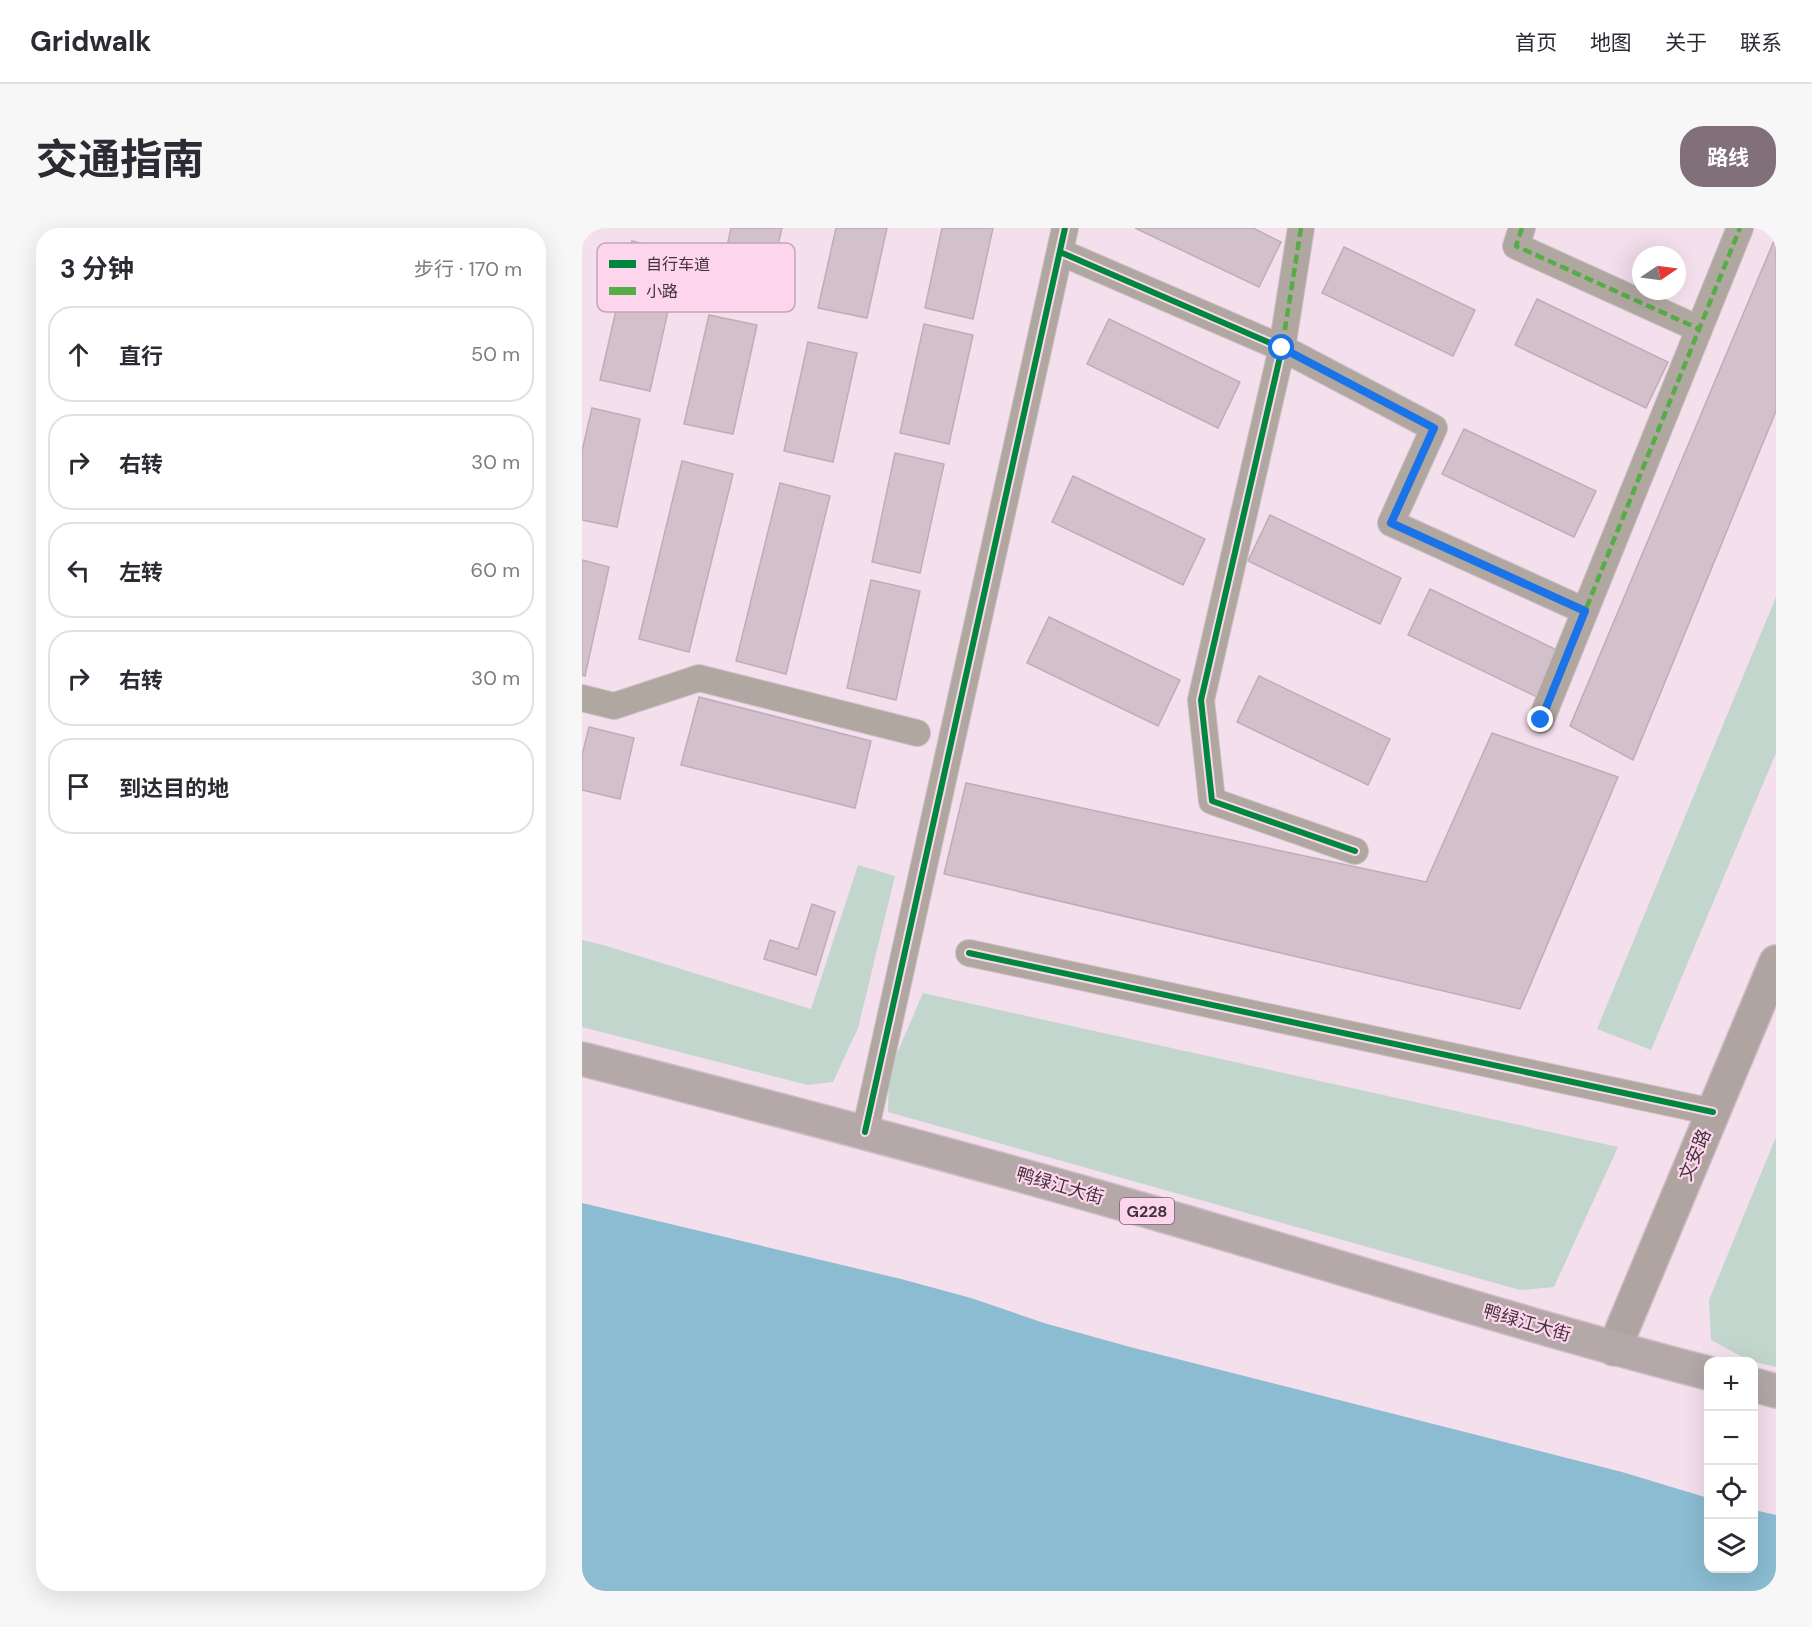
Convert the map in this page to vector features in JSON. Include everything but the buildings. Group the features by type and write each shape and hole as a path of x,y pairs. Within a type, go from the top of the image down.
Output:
{"highway":[{"name":"鸭绿江大街","path":"582,1059 865,1132 1145,1210 1614,1349 1704,1372"},
{"path":"1758,1386 1776,1390"}],"main road":[{"name":"文安路","path":"1614,1349 1776,962"}],"street":[{"path":"1301,228 1282,348 1201,700 1212,801 1354,851"},
{"path":"1541,720 1740,228"},
{"path":"1518,230 1516,246 1699,329"},
{"path":"865,1132 1063,240 1282,348 1434,428 1391,523 1585,611"},
{"path":"582,698 614,706 699,678 916,733"},
{"path":"969,953 1713,1112"}],"green space":[{"path":"1776,597 1776,753 1651,1050 1597,1029"},
{"path":"858,865 895,876 858,1028 833,1082 808,1085 582,1027 582,940 811,1009"},
{"path":"923,993 1618,1147 1554,1287 1520,1290 888,1112 889,1072"},
{"path":"1776,1137 1776,1367 1758,1363 1758,1357 1743,1357 1711,1340 1709,1300"}],"water":[{"path":"582,1203 901,1279 1130,1347 1622,1472 1704,1497 1704,1573 1758,1573 1758,1511 1776,1515 1776,1591 582,1591"}],"marked path":[{"path":"1301,228 1282,348 1434,428 1391,523 1585,611"},
{"path":"1522,228 1516,246 1699,329"},
{"path":"1541,720 1740,228"}],"cycle path":[{"path":"865,1132 1065,228"},
{"path":"1060,252 1282,348 1201,700 1212,801 1355,851"},
{"path":"969,953 1713,1112"}],"route":[{"path":"1282,348 1434,428 1391,523 1585,611 1541,720"}]}
